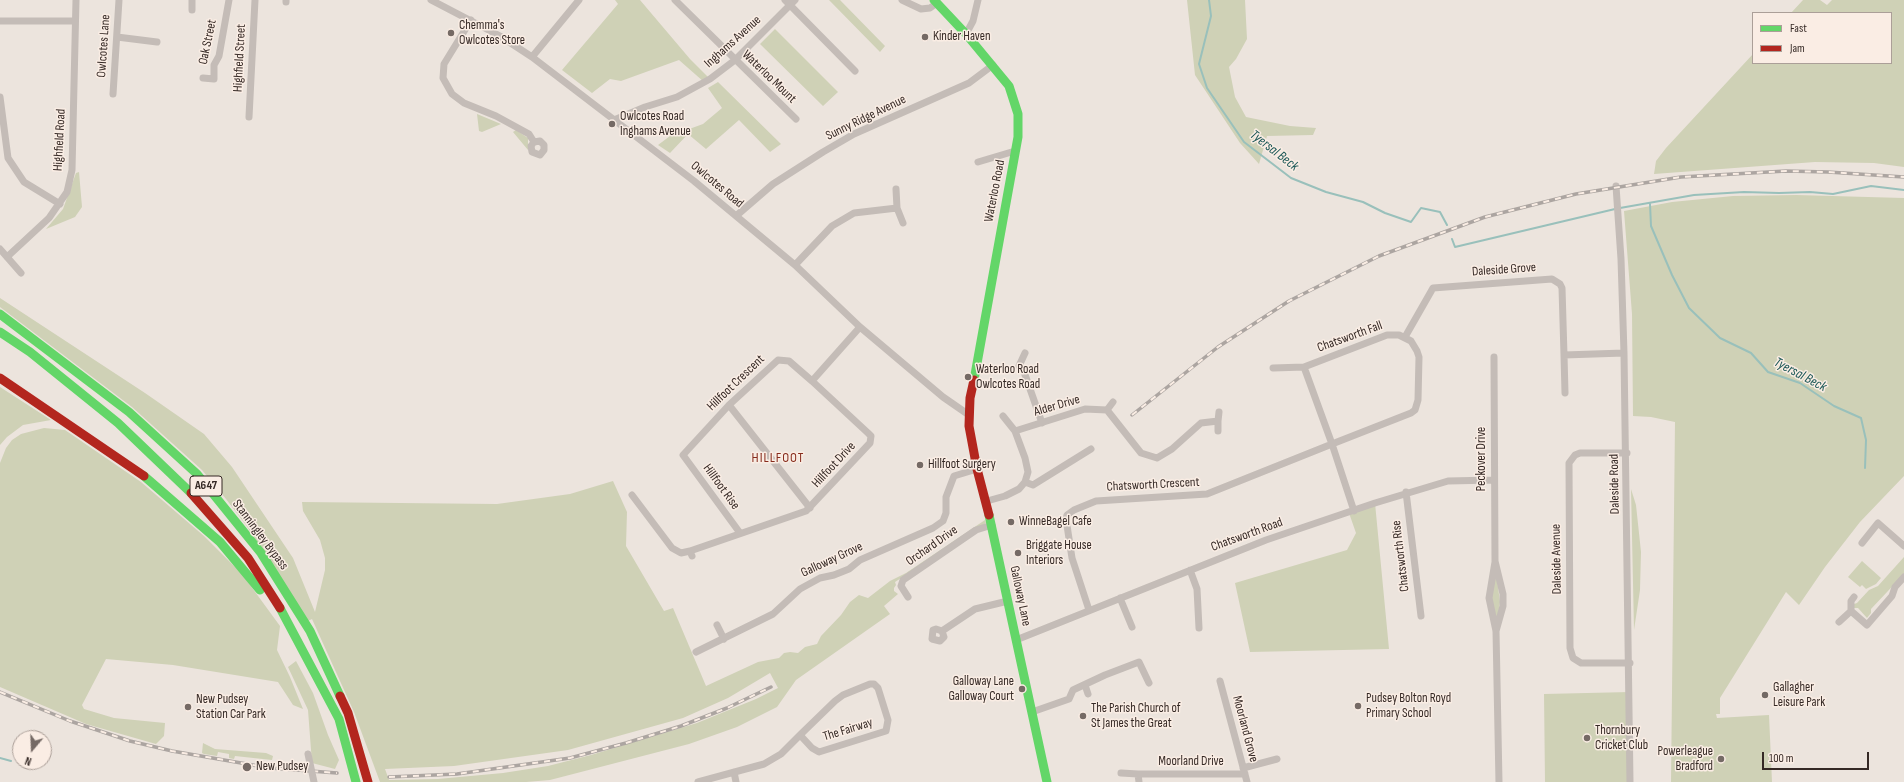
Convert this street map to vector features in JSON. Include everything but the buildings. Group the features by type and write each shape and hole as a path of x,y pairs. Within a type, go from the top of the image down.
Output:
{"main road":[{"name":"Waterloo Road","path":"935,1 966,34 1009,86 1015,102 1018,123 1016,151 968,415"},
{"name":"Stanningley Bypass","path":"0,314 129,412 197,474 261,553 310,631 348,713 368,782"},
{"name":"Stanningley Bypass","path":"0,332 30,352 118,424 188,489 248,558 289,622 339,718 356,782"},
{"path":"0,378 146,477 220,542 268,599 310,664"},
{"name":"Galloway Lane","path":"968,415 977,469 987,501 1046,782"}],"street":[{"name":"Highfield Road","path":"7,257 40,228 60,204 66,192 72,170 76,0"},
{"name":"Owlcotes Lane","path":"113,94 119,0"},
{"path":"192,0 192,10"},
{"name":"Oak Street","path":"203,78 214,79 214,65 219,56 229,0"},
{"name":"Highfield Street","path":"249,117 254,0"},
{"name":"Owlcotes Road","path":"431,0 471,20 532,57 694,181 795,265 860,327 943,397 968,415"},
{"path":"532,57 579,0"},
{"name":"Waterloo Mount","path":"675,0 796,119"},
{"path":"902,0 921,9 930,8 935,1"},
{"path":"966,34 973,21 978,0"},
{"path":"790,2 855,71"},
{"name":"Inghams Avenue","path":"614,120 645,107 677,97 710,79 735,60 790,2"},
{"path":"471,20 444,64 443,78 452,94 464,103 509,122 529,134 534,142"},
{"path":"0,21 75,21"},
{"path":"117,37 157,42"},
{"name":"Sunny Ridge Avenue","path":"736,216 773,184 823,152 854,134 969,83 993,66"},
{"path":"0,97 8,158 24,182 60,204"},
{"path":"978,162 1016,151"},
{"name":"Daleside Road","path":"1616,186 1618,204 1627,453 1630,782"},
{"path":"896,189 897,208 903,223"},
{"path":"795,265 832,226 854,213 897,208"},
{"path":"0,249 21,273"},
{"name":"Daleside Grove","path":"1405,337 1433,288 1552,279 1560,284 1562,288 1565,393"},
{"path":"812,382 860,327"},
{"name":"Chatsworth Fall","path":"1273,368 1304,367 1387,335 1405,337"},
{"path":"1332,444 1415,410 1418,400 1418,357 1415,346 1405,337"},
{"path":"1025,353 1019,366 1023,369 1042,423"},
{"path":"1564,355 1624,353"},
{"name":"Peckover Drive","path":"1494,357 1494,480 1496,561 1503,594 1503,606 1496,631"},
{"name":"Hillfoot Crescent","path":"683,455 730,405 778,360 788,361 812,382"},
{"path":"1304,367 1354,511"},
{"name":"Hillfoot Drive","path":"632,495 672,548 681,553 691,554 740,533 801,513 810,508 868,446 871,440 868,433 812,382"},
{"path":"1113,402 1107,410 1141,453 1157,458 1172,449 1201,423 1218,421"},
{"path":"730,405 810,508"},
{"name":"Alder Drive","path":"1015,431 1085,409 1107,410"},
{"path":"1218,432 1219,412"},
{"path":"987,501 1005,496 1019,489 1025,482 1028,472 1015,431 1004,416"},
{"name":"Chatsworth Crescent","path":"1090,610 1072,558 1066,520 1067,515 1074,510 1096,501 1109,499 1206,494 1332,444"},
{"path":"1025,482 1033,485 1091,449"},
{"name":"Daleside Avenue","path":"1627,453 1580,453 1569,463 1570,648 1573,658 1581,663 1630,663"},
{"name":"Hillfoot Rise","path":"683,455 740,533"},
{"name":"Galloway Grove","path":"696,652 774,614 800,589 820,578 834,575 849,569 860,560 933,528 944,520 946,513 946,497 954,476 977,469"},
{"name":"Chatsworth Road","path":"1016,640 1266,540 1406,492 1448,481 1494,480"},
{"name":"Chatsworth Rise","path":"1406,492 1421,616"},
{"path":"1862,543 1878,523 1904,546"},
{"name":"Orchard Drive","path":"908,597 901,586 903,580 976,530 992,525"},
{"name":"Peckover Drive","path":"1496,561 1489,598 1496,631 1499,782"},
{"path":"1190,570 1197,588 1199,628"},
{"path":"1851,611 1867,625 1892,596 1895,587 1904,577"},
{"path":"1839,622 1851,611 1851,601 1854,597"},
{"path":"1120,598 1132,628"},
{"path":"942,631 956,620 975,609 1008,601"},
{"path":"717,625 724,639"},
{"path":"1032,712 1070,699 1073,690 1105,675 1139,662 1149,683"},
{"name":"Moorland Grove","path":"1220,681 1247,782"},
{"name":"The Fairway","path":"698,782 764,764 781,754 800,735 843,695 870,684 874,684 878,688 888,720 886,731 819,752 812,748 800,735"},
{"path":"1086,685 1088,694"},
{"path":"308,754 314,782"},
{"name":"Moorland Drive","path":"1121,773 1139,778 1244,771 1277,760"},
{"path":"734,772 736,782"}],"green space":[{"path":"615,0 640,0 690,59 710,79 704,82 679,60 621,81 610,79 592,93 562,70 618,4"},
{"path":"829,0 840,0 885,46 880,52"},
{"path":"1187,0 1245,0 1247,39 1236,59 1229,67 1235,97 1246,117 1290,126 1316,128 1313,135 1267,136 1259,164 1240,143 1195,75"},
{"path":"1803,0 1820,0 1827,5 1832,0 1904,0 1904,167 1874,163 1815,162 1654,174 1656,161 1666,148 1752,55 1752,64 1892,64 1892,12 1792,12"},
{"path":"775,29 838,92 823,106 760,44"},
{"path":"718,82 781,144 770,152 739,120 706,149 688,134 670,153 658,145 670,136 703,124 722,108 708,88"},
{"path":"477,114 501,124 482,132 479,131"},
{"path":"516,130 528,138 528,150 513,132"},
{"path":"79,172 82,207 75,217 46,229 63,209 76,173"},
{"path":"1796,195 1904,198 1904,476 1860,522 1825,567 1799,605 1786,592 1720,698 1720,714 1716,714 1717,718 1769,715 1772,782 1671,782 1675,422 1651,417 1633,416 1632,314 1624,211 1672,202 1733,196"},
{"path":"0,298 145,393 204,434 232,467 293,558 315,612 325,570 325,558 320,540 303,511 302,502 497,504 570,494 613,481 627,512 626,546 664,611 673,608 706,686 758,662 779,658 784,653 798,653 805,647 817,644 821,636 841,615 850,602 859,595 868,598 890,581 906,573 985,520 986,523 895,582 896,585 894,591 898,594 884,606 890,614 796,680 777,707 737,727 689,744 550,780 526,782 380,782 354,712 312,619 308,621 246,525 226,499 202,470 132,407 0,307","holes":["770,673 778,688 756,699 697,723 591,755 548,766 503,773 438,779 389,780 385,769 454,766 568,750 683,718 728,698"]},
{"path":"0,387 51,420 23,425 7,437 0,445"},
{"path":"44,428 65,430 141,482 204,536 242,574 280,626 277,650 303,709 293,705 278,682 173,665 106,659 82,705 84,709 114,718 165,723 164,736 156,744 86,724 0,687 0,463 6,448 12,440 21,434"},
{"path":"1631,489 1636,505 1641,552 1640,590 1634,630"},
{"path":"1375,503 1389,649 1250,652 1235,583 1347,550 1356,533 1349,513"},
{"path":"1904,557 1904,574 1871,609 1871,613 1867,618 1858,608 1854,608 1854,604 1857,603 1869,590 1878,586"},
{"path":"1862,561 1881,578 1876,584 1866,589 1862,585 1860,587 1848,577"},
{"path":"1496,572 1500,602 1497,622 1491,602"},
{"path":"296,661 313,693 328,735 339,760 335,769 312,763 308,710 288,667"},
{"name":"Thornbury Cricket Club","path":"1630,692 1630,782 1545,782 1544,694"},
{"path":"203,743 215,749 266,753 273,756 272,760 235,756 234,759 229,758 229,754 218,752 217,756 204,754 202,753"}],"waterway":[{"name":"Tyersal Beck","path":"1209,0 1211,16 1199,64 1207,88 1244,142 1291,178 1326,192 1363,202 1385,213 1411,222 1421,208 1440,212 1447,225"},
{"name":"Tyersal Beck","path":"1620,208 1694,195 1744,192 1810,192 1833,194 1871,186 1904,190"},
{"name":"Tyersal Beck","path":"1650,204 1651,226 1672,275 1689,308 1720,338 1751,353 1768,372 1800,383 1834,406 1861,418 1866,440 1865,468"},
{"name":"Tyersal Beck","path":"1452,239 1455,247 1615,209"},
{"path":"0,758 11,761"}],"railway":[{"path":"1132,415 1218,347 1289,301 1379,256 1485,217 1576,194 1681,177 1786,171 1904,177"},
{"path":"389,777 457,774 570,758 681,726 727,708 771,687"},
{"path":"0,692 70,721 130,741 172,751 270,768 337,773"}],"traffic: fast":[{"path":"934,0 966,34 1009,86 1018,114 1018,137 974,380"},
{"path":"0,314 129,412 197,474 261,553 310,631 340,696"},
{"path":"0,332 30,352 118,423 191,493"},
{"path":"144,476 220,542 260,590"},
{"path":"989,515 1047,782"},
{"path":"280,608 339,719 356,782"}],"traffic: jam":[{"path":"0,378 144,476"},
{"path":"974,380 970,398 969,426 977,469 989,515"},
{"path":"191,493 248,558 280,608"},
{"path":"340,696 348,713 368,782"}],"place":[{"name":"Chemma's Owlcotes Store","path":"451,33"},
{"name":"Kinder Haven","path":"925,37"},
{"name":"Owlcotes Road Inghams Avenue","path":"612,124"},
{"name":"Waterloo Road Owlcotes Road","path":"968,377"},
{"name":"Hillfoot Surgery","path":"920,465"},
{"name":"WinneBagel Cafe","path":"1011,522"},
{"name":"Briggate House Interiors","path":"1018,553"},
{"name":"Galloway Lane Galloway Court","path":"1022,689"},
{"name":"Gallagher Leisure Park","path":"1765,695"},
{"name":"Pudsey Bolton Royd Primary School","path":"1358,706"},
{"name":"New Pudsey Station Car Park","path":"188,707"},
{"name":"The Parish Church of St James the Great","path":"1083,716"},
{"name":"Thornbury Cricket Club","path":"1587,738"},
{"name":"Powerleague Bradford","path":"1721,759"},
{"name":"New Pudsey","path":"247,767"}],"district":[{"name":"HILLFOOT","path":"778,458"}]}
